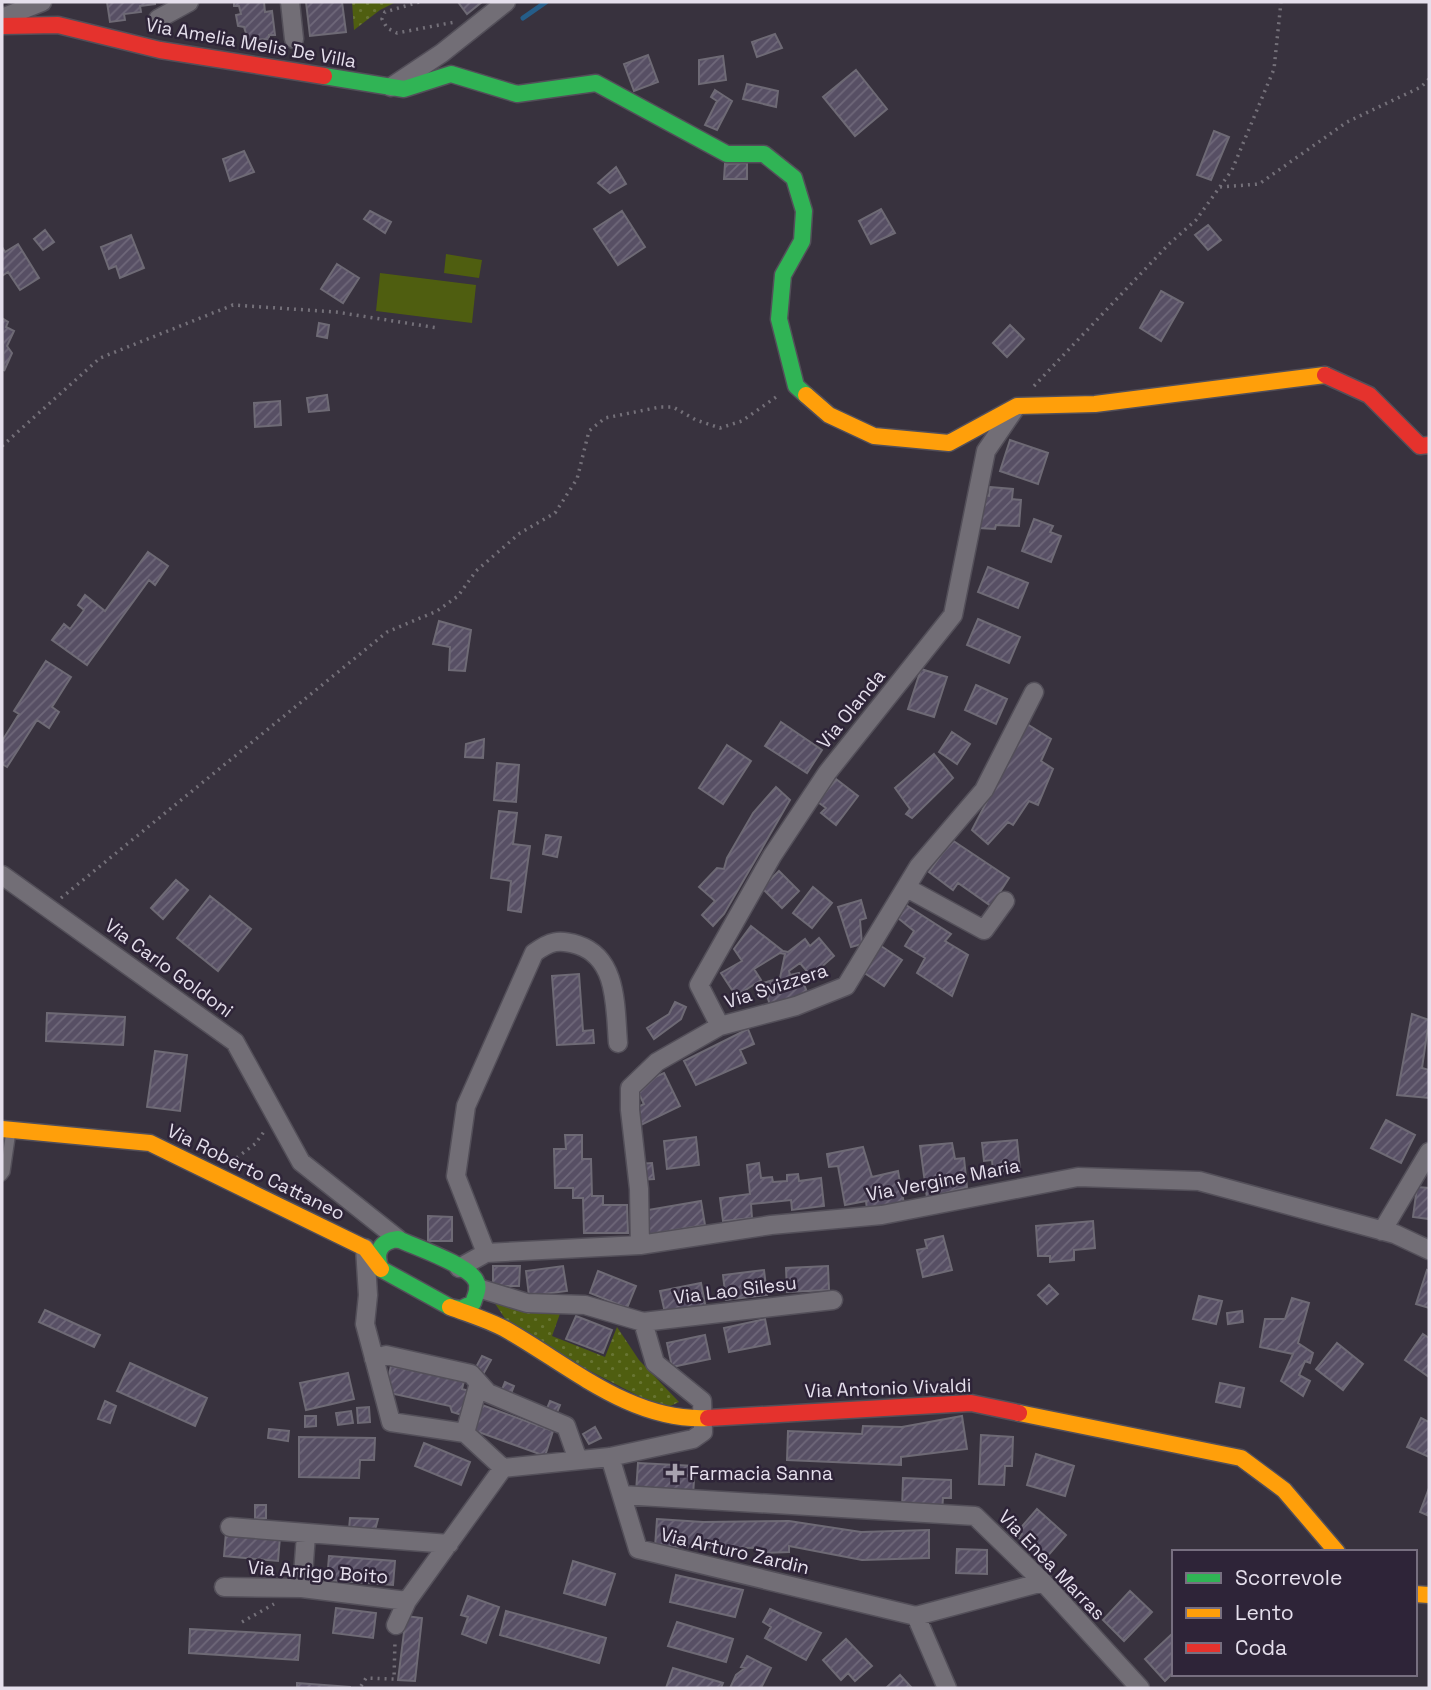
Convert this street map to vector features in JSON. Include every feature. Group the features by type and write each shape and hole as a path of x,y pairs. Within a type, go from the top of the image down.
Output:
{"street":[{"path":"2,18 43,2"},
{"path":"158,19 189,2"},
{"path":"290,2 294,39"},
{"path":"391,88 506,2"},
{"name":"Via Amelia Melis De Villa","path":"2,26 58,25 160,50 391,88 404,89 451,74 517,94 596,83 727,154 764,154 794,178 804,211 802,241 783,275 779,319 796,386"},
{"path":"796,386 829,415 874,436 948,443 1017,406 1094,404 1324,374 1369,395 1399,422 1420,446 1429,445"},
{"name":"Via Olanda","path":"720,1026 699,985 772,856 827,773 953,615 986,451 1017,406"},
{"name":"Via Svizzera","path":"640,1245 639,1189 629,1110 630,1088 657,1062 720,1026 796,1006 846,986 919,866 984,790 1034,692"},
{"name":"Via Carlo Goldoni","path":"2,875 235,1041 301,1162 382,1244"},
{"path":"907,888 984,930 1005,901"},
{"path":"485,1253 456,1175 466,1106 534,953 547,942 562,940 587,948 603,960 610,975 618,1043"},
{"name":"Via Roberto Cattaneo","path":"6,1130 150,1143 214,1174 382,1244 459,1268"},
{"path":"1382,1231 1429,1152"},
{"name":"Via Vergine Maria","path":"459,1268 485,1253 640,1245 771,1225 882,1215 967,1196 1078,1177 1199,1181 1382,1231 1429,1250"},
{"path":"368,1295 389,1274 382,1244"},
{"path":"382,1244 368,1295 365,1324 391,1422 465,1433 503,1468 610,1457 693,1439 703,1432 702,1401 655,1363 643,1322"},
{"name":"Via Antonio Vivaldi","path":"459,1268 474,1276 478,1291 503,1328"},
{"name":"Via Antonio Vivaldi","path":"389,1274 450,1307 503,1328 603,1391 682,1419 971,1403 1241,1458 1284,1490 1335,1550"},
{"path":"450,1307 469,1306 478,1291"},
{"name":"Via Lao Silesu","path":"478,1291 527,1303 585,1305 643,1322 832,1300"},
{"path":"374,1359 386,1355 471,1374 488,1393 566,1426 578,1460"},
{"path":"465,1433 479,1383"},
{"name":"Via Arturo Zardin","path":"610,1457 638,1549 916,1616 1043,1582"},
{"name":"Via Arrigo Boito","path":"396,1625 407,1601 503,1468"},
{"name":"Via Enea Marras","path":"622,1495 975,1516 1043,1582 1140,1688"},
{"path":"230,1527 449,1544"},
{"path":"302,1588 306,1535"},
{"name":"Via Arrigo Boito","path":"225,1587 302,1588 407,1601"},
{"path":"916,1616 947,1688"}],"lane":[{"path":"2,1176 5,1172 6,1130"}],"path":[{"path":"419,2 385,12 382,19 387,28 397,33 455,22 463,36"},
{"path":"1017,406 1169,244 1196,220 1232,170 1274,69 1280,2"},
{"path":"1220,187 1259,184 1346,122 1421,87 1429,79"},
{"path":"2,446 100,358 233,305 336,312 438,328"},
{"path":"50,908 387,632 437,611 458,596 475,570 511,541 555,513 577,479 589,431 605,418 673,407 696,420 720,428 742,421 774,397 796,386"},
{"path":"214,1174 256,1144 266,1129 271,1107"},
{"path":"361,1686 366,1678 394,1679 396,1625"}],"green space":[{"path":"352,2 396,2 380,10 354,30"},
{"path":"446,254 482,260 479,278 444,273"},
{"path":"380,273 476,285 472,323 376,311"},
{"path":"492,1299 562,1308 552,1336 605,1357 617,1327 639,1360 679,1402 664,1409 514,1332"}],"building":[{"path":"107,2 155,4 140,6 141,12 124,14 125,20 110,22"},
{"path":"234,2 264,2 265,12 272,11 275,35 269,35 269,39 248,40 244,27 238,26 236,15 241,14 239,6 234,6"},
{"path":"306,2 342,2 346,32 310,36"},
{"path":"458,2 482,2 467,14"},
{"path":"775,34 782,48 757,57 752,42"},
{"path":"648,55 658,82 634,91 624,64"},
{"path":"723,56 726,80 699,84 699,60"},
{"path":"856,70 887,109 855,136 823,97"},
{"path":"747,84 778,91 776,107 743,99"},
{"path":"715,90 732,101 717,130 705,125 717,101 711,97"},
{"path":"1214,131 1229,137 1211,180 1197,175"},
{"path":"244,151 254,172 230,181 223,159"},
{"path":"747,163 747,179 724,179 725,164"},
{"path":"616,167 626,184 610,193 598,183"},
{"path":"881,209 895,233 871,244 859,221"},
{"path":"370,211 391,222 385,233 364,219"},
{"path":"622,211 645,247 618,265 594,229"},
{"path":"1208,225 1221,240 1208,250 1195,235"},
{"path":"45,230 54,242 43,250 34,239"},
{"path":"131,235 144,268 120,278 116,266 109,269 101,247"},
{"path":"18,244 39,278 20,290 8,272 2,276 2,247 5,252"},
{"path":"337,264 359,278 343,303 321,289"},
{"path":"1161,291 1183,303 1161,341 1140,328"},
{"path":"2,318 8,322 6,327 14,331 7,346 12,353 4,371"},
{"path":"319,323 329,325 327,338 317,336"},
{"path":"1010,325 1024,339 1007,357 993,343"},
{"path":"327,395 329,410 309,412 307,398"},
{"path":"280,401 281,425 255,427 254,403"},
{"path":"1010,440 1048,453 1038,484 1000,471"},
{"path":"990,487 1013,489 1012,499 1021,500 1019,526 996,525 995,529 979,528 981,495 989,496"},
{"path":"1034,519 1053,526 1050,532 1061,536 1051,562 1022,551"},
{"path":"148,552 168,566 155,585 149,580 87,665 52,640 64,624 70,629 84,610 78,605 85,595 105,611"},
{"path":"988,567 1028,583 1018,608 978,592"},
{"path":"978,619 1020,637 1009,663 967,645"},
{"path":"439,621 471,630 465,671 449,670 450,647 433,644"},
{"path":"46,661 71,677 52,707 59,712 49,728 37,720 7,767 2,764 2,741 19,714 14,711"},
{"path":"921,669 947,677 934,717 908,709"},
{"path":"976,685 1007,699 996,724 965,710"},
{"path":"781,722 822,750 807,773 765,746"},
{"path":"1027,724 1051,739 1041,761 1053,769 1038,805 1029,801 1013,825 1008,822 988,844 972,830"},
{"path":"952,732 970,744 957,764 939,752"},
{"path":"484,739 483,758 465,757 466,744"},
{"path":"727,745 751,761 723,804 699,788"},
{"path":"934,754 953,778 912,818 906,814 910,809 895,788"},
{"path":"497,763 519,765 516,802 494,800"},
{"path":"836,779 858,796 836,825 821,813 826,808 818,802"},
{"path":"776,787 790,800 724,914 713,926 702,915 715,901 699,887 717,868 724,869 727,858 753,813"},
{"path":"499,811 517,813 513,844 530,846 521,912 508,910 511,881 491,878"},
{"path":"546,835 561,837 557,857 543,854"},
{"path":"952,840 1009,878 991,906 958,883 953,890 929,872"},
{"path":"779,871 799,891 782,908 762,888"},
{"path":"176,880 188,890 163,919 151,908"},
{"path":"813,887 832,903 812,928 793,913"},
{"path":"210,896 251,929 218,971 177,938"},
{"path":"861,900 866,918 860,920 862,944 851,947 838,907"},
{"path":"906,905 951,934 945,941 968,955 952,996 917,973 925,958 905,946 914,931 898,918"},
{"path":"751,926 788,952 805,939 810,946 819,938 834,956 811,976 800,963 789,971 790,975 799,973 808,994 770,1005 763,983 780,978 785,954 780,953 754,969 761,980 736,996 721,973 742,961 734,949"},
{"path":"881,946 902,960 884,986 863,972"},
{"path":"579,974 583,1031 593,1030 594,1043 557,1045 552,976"},
{"path":"675,1002 686,1007 681,1019 654,1039 647,1028 669,1014"},
{"path":"47,1013 125,1017 123,1045 46,1041"},
{"path":"1412,1014 1429,1020 1422,1068 1429,1070 1429,1098 1397,1095"},
{"path":"748,1029 754,1044 740,1050 746,1063 696,1085 684,1061"},
{"path":"155,1051 187,1055 180,1111 147,1107"},
{"path":"664,1073 680,1106 641,1125 634,1109 644,1104 635,1086"},
{"path":"1386,1120 1415,1135 1401,1163 1371,1148"},
{"path":"565,1135 582,1135 582,1159 591,1159 592,1196 603,1196 603,1205 627,1205 628,1233 584,1233 583,1198 573,1198 573,1188 555,1188 554,1149 566,1149"},
{"path":"696,1137 699,1165 667,1169 664,1141"},
{"path":"1017,1140 1020,1170 993,1172 992,1160 984,1161 982,1143"},
{"path":"952,1143 955,1159 964,1158 967,1187 927,1198 920,1146"},
{"path":"863,1147 872,1177 898,1171 904,1204 867,1210 866,1201 845,1205 838,1166 829,1167 827,1154"},
{"path":"652,1163 654,1179 639,1180 636,1164"},
{"path":"759,1163 761,1178 772,1177 773,1182 787,1181 787,1175 798,1174 799,1181 821,1178 824,1206 792,1210 791,1200 751,1204 752,1218 723,1221 720,1198 750,1194 747,1165"},
{"path":"1417,1187 1429,1188 1429,1219 1413,1217"},
{"path":"701,1201 705,1225 645,1235 642,1211"},
{"path":"428,1216 452,1217 452,1241 428,1241"},
{"path":"1093,1221 1095,1248 1074,1250 1074,1260 1050,1262 1050,1256 1038,1256 1036,1226"},
{"path":"943,1236 952,1270 923,1277 917,1250 927,1248 925,1240"},
{"path":"493,1266 520,1266 519,1286 493,1286"},
{"path":"563,1266 567,1291 529,1296 526,1271"},
{"path":"828,1266 829,1290 787,1292 786,1268"},
{"path":"764,1270 767,1295 726,1300 723,1275"},
{"path":"1427,1270 1429,1271 1429,1308 1416,1304"},
{"path":"598,1271 636,1286 627,1308 590,1293"},
{"path":"701,1283 706,1309 666,1317 660,1291"},
{"path":"1049,1285 1058,1294 1047,1304 1038,1295"},
{"path":"1199,1296 1222,1301 1216,1324 1193,1319"},
{"path":"1292,1298 1309,1303 1298,1343 1313,1353 1310,1363 1305,1361 1299,1375 1310,1381 1303,1396 1281,1381 1293,1354 1260,1347 1265,1319 1285,1319"},
{"path":"45,1310 100,1335 94,1347 39,1322"},
{"path":"1242,1311 1243,1322 1228,1324 1227,1313"},
{"path":"576,1316 612,1330 603,1353 566,1339"},
{"path":"765,1319 770,1344 729,1352 724,1328"},
{"path":"1423,1334 1429,1338 1429,1377 1405,1360"},
{"path":"705,1335 710,1359 672,1367 667,1343"},
{"path":"1337,1343 1363,1364 1343,1390 1316,1369"},
{"path":"482,1356 491,1360 482,1376 474,1371"},
{"path":"130,1363 207,1398 195,1426 117,1391"},
{"path":"391,1366 464,1381 462,1389 469,1391 462,1415 452,1412 450,1406 385,1392"},
{"path":"348,1373 354,1399 306,1410 300,1383"},
{"path":"505,1382 514,1386 510,1396 501,1392"},
{"path":"1220,1383 1244,1388 1240,1407 1216,1402"},
{"path":"105,1401 116,1406 110,1423 98,1419"},
{"path":"550,1401 560,1405 556,1415 546,1411"},
{"path":"482,1405 553,1431 545,1456 473,1430"},
{"path":"369,1407 370,1422 358,1423 357,1408"},
{"path":"351,1411 353,1423 338,1425 336,1413"},
{"path":"305,1416 316,1416 316,1426 305,1427"},
{"path":"962,1416 967,1449 901,1457 901,1465 787,1460 788,1431 862,1434 863,1426 902,1427"},
{"path":"1421,1418 1429,1422 1429,1457 1407,1447"},
{"path":"595,1427 601,1438 589,1444 583,1434"},
{"path":"269,1429 289,1431 288,1441 268,1438"},
{"path":"981,1435 1013,1437 1012,1466 1005,1466 1004,1485 979,1484"},
{"path":"299,1437 375,1438 374,1460 360,1460 359,1478 299,1477"},
{"path":"424,1443 470,1462 461,1485 415,1466"},
{"path":"1036,1454 1074,1466 1065,1496 1027,1485"},
{"path":"638,1463 695,1466 693,1495 636,1492"},
{"path":"903,1478 951,1480 951,1498 943,1498 942,1511 902,1510"},
{"path":"1429,1488 1429,1516 1420,1512"},
{"path":"255,1505 266,1505 266,1518 255,1519"},
{"path":"1037,1509 1066,1535 1044,1560 1019,1538 1022,1534 1018,1531"},
{"path":"350,1518 378,1519 375,1530 349,1529"},
{"path":"657,1519 703,1522 789,1521 861,1532 929,1530 929,1558 862,1560 789,1546 789,1552 762,1553 762,1548 655,1547"},
{"path":"226,1532 280,1537 278,1561 224,1556"},
{"path":"957,1549 987,1550 987,1574 956,1573"},
{"path":"329,1556 395,1561 393,1585 327,1580"},
{"path":"573,1561 615,1574 605,1605 564,1593"},
{"path":"676,1575 743,1590 735,1617 670,1602"},
{"path":"1130,1591 1152,1612 1124,1641 1103,1620"},
{"path":"468,1596 499,1607 486,1643 462,1634 468,1617 461,1615"},
{"path":"336,1608 376,1613 373,1638 333,1633"},
{"path":"770,1609 821,1633 806,1660 765,1638 771,1627 763,1622"},
{"path":"506,1611 606,1638 599,1663 500,1635"},
{"path":"406,1616 422,1618 415,1681 398,1680"},
{"path":"677,1622 733,1639 726,1662 668,1646"},
{"path":"190,1629 300,1635 298,1660 189,1653"},
{"path":"1172,1634 1172,1674 1165,1681 1145,1659"},
{"path":"846,1639 872,1666 855,1681 848,1673 841,1680 823,1660"},
{"path":"747,1656 771,1668 761,1688 730,1688 736,1675 745,1668 741,1667"},
{"path":"673,1668 723,1683 721,1688 666,1688"},
{"path":"900,1675 912,1688 886,1688"},
{"path":"297,1683 350,1687 350,1688 297,1688"}],"waterway":[{"path":"523,18 546,2"}],"traffic: fast":[{"path":"324,76 404,89 451,74 517,94 596,83 727,154 764,154 794,178 804,211 802,241 783,275 779,319 796,386 806,395"},
{"path":"398,1239 453,1263 471,1275 477,1286 473,1303 461,1309 450,1307 381,1269 378,1258 380,1249 387,1242 398,1239"}],"traffic: slow":[{"path":"806,395 829,415 874,436 949,443 1017,406 1095,404 1325,375"},
{"path":"2,1129 150,1143 365,1248 381,1269"},
{"path":"450,1307 505,1329 577,1374 627,1401 680,1417 708,1418"},
{"path":"1019,1413 1241,1458 1284,1490 1335,1550"},
{"path":"1417,1594 1429,1595"}],"traffic: jam":[{"path":"2,26 58,25 160,50 324,76"},
{"path":"1325,375 1369,395 1420,446 1429,445"},
{"path":"708,1418 971,1403 1019,1413"}],"place":[{"name":"Farmacia Sanna","path":"675,1473"}]}
